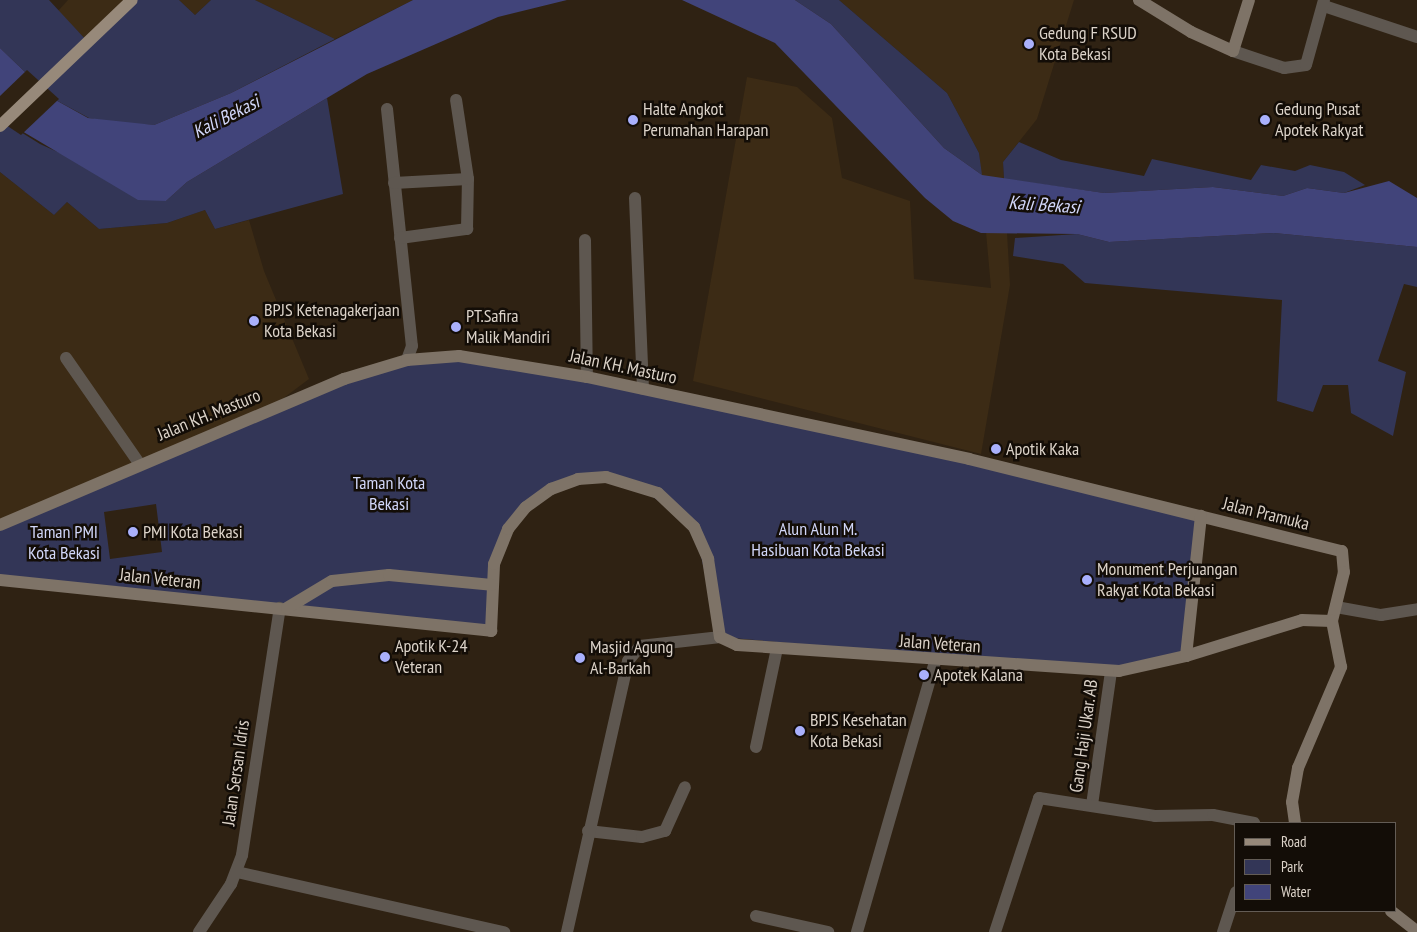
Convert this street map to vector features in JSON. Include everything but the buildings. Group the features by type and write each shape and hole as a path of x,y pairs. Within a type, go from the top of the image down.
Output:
{"main road":[{"path":"0,126 132,0"}],"street":[{"path":"1139,0 1191,32 1233,50 1284,68 1306,65 1324,3 1417,36"},
{"path":"1233,50 1249,0"},
{"path":"400,238 467,229 468,179 456,100"},
{"path":"387,108 412,346 407,360"},
{"path":"394,182 468,179"},
{"path":"636,198 643,389"},
{"path":"585,240 587,377"},
{"name":"Jalan KH. Masturo","path":"0,525 139,463 344,379 407,360 474,357 587,377 1113,492"},
{"path":"66,358 139,463"},
{"name":"Jalan Veteran","path":"0,580 491,631 494,564 508,529 526,507 551,489 578,479 631,481 658,492 694,527 708,559 720,637 737,645 935,662 1111,671 1186,656 1302,620 1332,621"},
{"name":"Jalan Pramuka","path":"1113,492 1342,551 1344,572 1332,621"},
{"path":"1186,656 1202,516"},
{"path":"284,608 332,581 389,575 492,585"},
{"path":"1336,607 1381,616 1417,609"},
{"name":"Jalan Sersan Idris","path":"199,932 237,872 284,608"},
{"path":"1295,822 1292,802 1298,768 1341,667 1341,646 1332,621"},
{"path":"567,932 588,831 634,650 640,646 720,637"},
{"path":"756,747 777,648"},
{"path":"857,932 935,662"},
{"name":"Gang Haji Ukar. AB","path":"1092,805 1111,671"},
{"path":"588,831 642,837 665,831 684,787"},
{"path":"995,932 1037,800 1245,822"},
{"path":"237,872 480,929 504,932"},
{"path":"1223,932 1234,898"},
{"path":"1392,912 1402,927 1417,931"},
{"path":"756,916 828,932"}],"shaded area":[{"path":"68,0 132,0 88,42 58,11"},
{"path":"179,0 211,0 195,15"},
{"path":"255,0 413,0 335,39"},
{"path":"839,0 1074,0 1037,119 1003,162 1010,285 981,454 693,381 747,77 797,87 832,118 842,178 910,201 914,279 991,288 979,153 947,93"},
{"path":"0,172 54,215 67,202 99,229 167,223 205,210 215,229 249,220 264,271 309,379 265,412 0,525"}],"green space":[{"path":"0,0 49,0 88,42 132,0 179,0 195,15 211,0 255,0 335,39 231,93 154,125 116,123 89,118 52,98 0,48"},
{"path":"795,0 839,0 947,93 979,153 982,175 944,148 831,24"},
{"path":"327,98 343,194 215,229 205,210 167,223 99,229 67,202 54,215 0,172 0,119 40,144 166,201 187,182"},
{"path":"1019,142 1061,160 1144,176 1152,159 1251,180 1261,165 1295,171 1310,165 1344,172 1365,185 1344,193 1307,188 1283,196 1213,187 1104,193 1004,179 1003,162"},
{"path":"1274,233 1417,247 1417,287 1404,284 1378,361 1406,372 1393,436 1351,413 1348,385 1323,385 1313,412 1277,401 1282,300 1085,283 1063,264 1013,256 1015,238 1077,234 1109,242"},
{"path":"426,357 521,364 1201,516 1186,656 1111,671 720,637 694,527 631,481 578,479 526,507 494,564 491,631 0,580 0,525 259,414","holes":["156,504 162,552 110,559 104,512"]}],"water":[{"name":"Kali Bekasi","path":"413,0 567,0 498,17 367,74 187,182 166,201 138,200 0,118 0,48 52,98 88,118 154,125 231,93"},
{"name":"Kali Bekasi","path":"682,0 795,0 831,24 944,148 982,175 1104,193 1213,187 1283,196 1307,188 1344,193 1389,181 1417,198 1417,247 1274,233 1109,242 1077,234 981,233 953,221 925,198 775,43"}],"pier":[{"path":"27,70 59,99 21,135 0,121 0,96"}],"place":[{"name":"Gedung F RSUD Kota Bekasi","path":"1029,44"},
{"name":"Halte Angkot Perumahan Harapan","path":"633,120"},
{"name":"Gedung Pusat Apotek Rakyat","path":"1265,120"},
{"name":"BPJS Ketenagakerjaan Kota Bekasi","path":"254,321"},
{"name":"PT.Safira Malik Mandiri","path":"456,327"},
{"name":"Apotik Kaka","path":"996,449"},
{"name":"PMI Kota Bekasi","path":"133,532"},
{"name":"Monument Perjuangan Rakyat Kota Bekasi","path":"1087,580"},
{"name":"Apotik K-24 Veteran","path":"385,657"},
{"name":"Masjid Agung Al-Barkah","path":"580,658"},
{"name":"Apotek Kalana","path":"924,675"},
{"name":"BPJS Kesehatan Kota Bekasi","path":"800,731"}],"park label":[{"name":"Taman Kota Bekasi","path":"389,494"},
{"name":"Alun Alun M. Hasibuan Kota Bekasi","path":"818,540"},
{"name":"Taman PMI Kota Bekasi","path":"64,543"}]}
